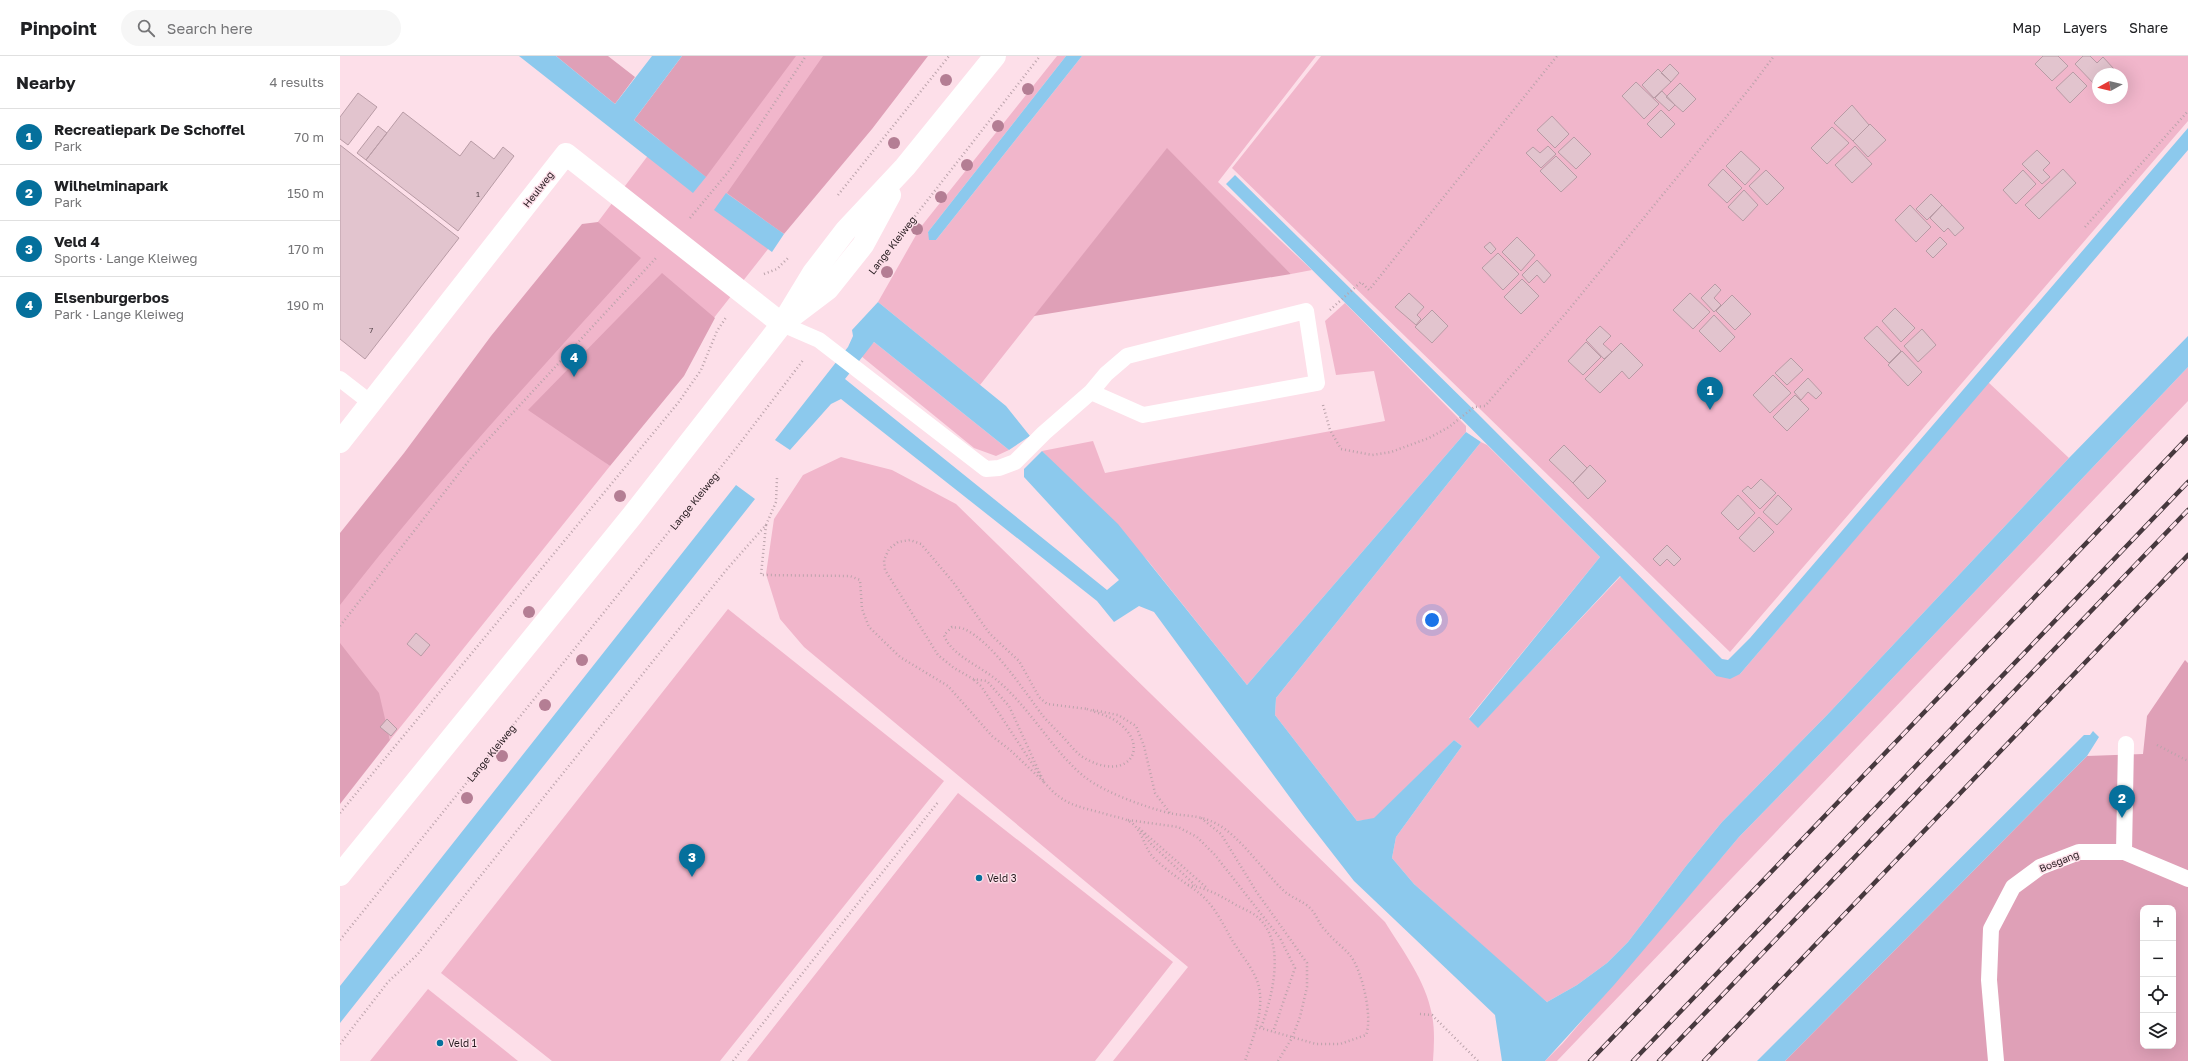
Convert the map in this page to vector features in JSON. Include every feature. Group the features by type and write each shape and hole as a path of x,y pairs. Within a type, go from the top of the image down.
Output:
{"street":[{"path":"340,875 630,517 782,324 813,273 846,230 905,167 995,56"},
{"name":"Heulweg","path":"340,442 566,154 782,324"}],"lane":[{"path":"782,324 819,340 986,469 999,468 1015,462 1044,433 1091,392 1106,374 1127,356 1306,312 1317,382 1143,414 1091,392"},
{"path":"340,379 371,403"},
{"path":"2124,852 2126,744"},
{"name":"Bosgang","path":"1996,1061 1989,980 1991,929 2013,887 2040,867 2079,852 2124,852 2188,879"}],"path":[{"path":"340,626 471,458 674,239 729,171 806,56"},
{"path":"836,197 949,56"},
{"name":"Lange Kleiweg","path":"903,232 1040,56"},
{"path":"1340,303 1361,282 1370,290 1557,56"},
{"path":"1317,382 1330,430 1341,449 1372,455 1391,452 1429,438 1458,421 1474,407 1485,406 1566,313 1750,88 1774,56"},
{"path":"2085,227 2188,111"},
{"path":"340,813 678,403 701,370 717,331 741,292 759,277 777,269 789,258"},
{"name":"Lange Kleiweg","path":"340,940 738,447 819,340"},
{"path":"777,478 776,502 766,525 761,575 850,576 860,580 862,609 869,627 900,657 948,686 992,736 1010,750 1059,798 1072,805 1127,820 1178,827 1197,837 1215,855 1280,938 1295,968 1273,1032"},
{"path":"340,1044 388,982 417,955 727,569 766,525"},
{"path":"1044,782 981,686 938,655 885,570 884,560 889,550 898,542 910,540 921,544 953,582 990,634 1019,661 1039,697 1047,704 1118,715 1136,726 1144,746 1155,792 1170,813"},
{"path":"1087,709 1113,719 1133,740 1134,751 1128,761 1122,766 1108,767 1094,764 1079,754 1044,717 1025,690 984,644 964,629 952,627 944,635 947,643 964,658 987,671 1008,690 1061,752 1087,778 1113,792 1170,813 1198,815 1231,833 1285,892 1310,908 1325,931 1351,956 1357,968 1368,1006 1369,1027 1366,1035 1340,1044 1316,1044 1257,1027"},
{"path":"973,679 987,681 1009,706 1044,782"},
{"path":"2157,745 2188,761"},
{"path":"733,1061 939,801"},
{"path":"1198,815 1221,834 1256,891 1307,963 1307,987 1300,1016 1292,1038 1278,1061"},
{"path":"1127,820 1147,833 1207,888 1256,916 1265,927 1270,939 1276,964 1274,982 1261,1028"},
{"path":"1138,827 1150,855 1186,884 1200,893 1209,903 1256,977 1260,1002 1257,1027 1245,1061"},
{"path":"1138,827 1152,845 1196,886"},
{"path":"1186,884 1207,888"},
{"path":"1420,1014 1432,1015 1478,1061"}],"shaded area":[{"path":"556,56 608,56 635,77 615,104"},
{"path":"682,56 796,56 706,177 634,120"},
{"path":"723,56 920,56 602,460 610,466 390,740 386,723 340,778 340,564"},
{"path":"823,56 928,56 872,129 784,234 727,193"},
{"path":"1057,56 1066,56 928,232 930,240 936,240 1082,56 1316,56 1218,182 1312,270 1291,274 1167,149 980,385 878,302 920,228"},
{"path":"1321,56 2188,56 2188,121 1730,652 1232,168"},
{"path":"1167,148 1291,274 1034,316"},
{"path":"598,222 641,258 449,472 340,605 340,533 404,453 491,336 582,224"},
{"path":"662,273 715,318 684,376 610,466 528,410"},
{"path":"1345,303 1466,426 1466,432 1247,685 1148,561 1042,451 1093,441 1105,473 1385,421 1374,371 1336,375 1325,321"},
{"path":"874,342 1009,450 996,456 974,448 861,356"},
{"path":"2188,367 2188,401 1557,1061 1545,1061 1563,1043 1739,837 1849,724"},
{"path":"1988,382 2069,458 1828,714 1722,822 1686,866 1628,942 1607,963 1577,985 1547,1002 1414,884 1392,858 1396,837 1462,746 1454,740 1374,819 1357,821 1275,715 1276,698 1481,442 1487,445 1600,557 1469,718 1478,727 1621,576 1716,676 1740,674"},
{"path":"841,457 892,470 956,504 1385,922 1406,955 1425,990 1434,1026 1433,1061 1113,1061 1188,967 804,647 780,619 766,574 774,519 803,475"},
{"path":"728,609 944,781 720,1061 552,1061 441,973"},
{"path":"340,643 379,693 390,740 340,804"},
{"path":"2185,660 2188,663 2188,1061 1785,1061 2087,756 2143,754 2147,716"},
{"name":"Veld 3","path":"958,793 1173,962 1095,1061 747,1061"},
{"name":"Veld 1","path":"428,989 518,1061 370,1061"}],"water":[{"path":"519,56 556,56 615,104 652,56 682,56 634,120 706,177 693,193"},
{"path":"1066,56 1082,56 936,240 929,240 928,232"},
{"path":"2188,128 2188,150 1740,674 1730,679 1716,676 1620,576 1478,728 1469,719 1600,557 1226,184 1235,175 1478,414 1722,659 1728,660 1750,638"},
{"path":"726,193 784,234 772,252 714,210"},
{"path":"878,302 1006,406 1030,436 1009,450 874,342 845,379 1107,590 1119,580 1024,477 1024,469 1042,451 1118,524 1247,685 1466,432 1481,442 1276,698 1275,715 1357,821 1374,818 1454,740 1462,746 1396,837 1392,858 1414,884 1548,1003 1547,1002 1577,985 1607,963 1628,942 1686,866 1722,822 1828,714 2069,458 2188,336 2188,367 1849,724 1739,837 1614,985 1545,1061 1502,1061 1495,1015 1354,881 1305,818 1154,612 1139,606 1114,622 1097,601 841,399 831,404 790,450 775,440 848,347 853,336 852,330"},
{"path":"736,485 755,499 340,1023 340,986"},
{"path":"2093,731 2099,737 2087,756 1785,1061 1757,1061 2084,735 2090,735"}],"building":[{"path":"2043,56 2058,56 2068,66 2052,81 2035,64"},
{"path":"2083,56 2090,56 2097,63 2103,57 2113,68 2092,68 2092,82 2075,64"},
{"path":"1670,64 1679,73 1671,82 1661,73"},
{"path":"1658,69 1671,82 1654,98 1642,85"},
{"path":"2073,72 2087,86 2070,103 2056,88"},
{"path":"1636,82 1659,104 1644,119 1622,96"},
{"path":"1680,83 1696,99 1683,112 1666,97"},
{"path":"1662,91 1675,105 1669,111 1655,98"},
{"path":"358,93 377,107 348,145 340,139 340,117"},
{"path":"1852,105 1869,125 1853,141 1834,123"},
{"path":"1661,110 1675,124 1661,138 1647,124"},
{"path":"403,112 460,156 471,141 494,159 503,147 514,156 458,231 366,160"},
{"path":"1552,116 1569,134 1555,148 1537,130"},
{"path":"1870,124 1886,140 1868,157 1853,141"},
{"path":"378,126 387,133 366,160 357,153"},
{"path":"1832,127 1849,143 1827,164 1811,148"},
{"path":"1574,137 1591,154 1576,169 1558,152"},
{"path":"340,145 459,238 365,359 340,339"},
{"path":"1548,146 1556,154 1541,168 1526,153 1533,147 1540,153"},
{"path":"1855,146 1872,164 1852,183 1835,165"},
{"path":"2037,150 2050,163 2043,170 2050,177 2042,184 2022,164"},
{"path":"1741,151 1760,169 1745,185 1726,166"},
{"path":"1556,156 1577,177 1561,192 1540,171"},
{"path":"1723,169 1742,188 1727,203 1708,185"},
{"path":"2063,169 2076,183 2039,219 2025,205"},
{"path":"1766,170 1784,188 1767,205 1749,186"},
{"path":"2023,170 2036,184 2016,204 2003,190"},
{"path":"1744,190 1758,205 1743,221 1728,207"},
{"path":"1931,194 1942,205 1927,220 1916,209"},
{"path":"1910,205 1931,227 1916,242 1895,220"},
{"path":"1942,205 1964,228 1955,236 1948,228 1944,232 1930,218"},
{"path":"1517,237 1535,255 1521,271 1502,252"},
{"path":"1940,237 1947,244 1933,258 1926,251"},
{"path":"1490,242 1496,249 1491,254 1484,247"},
{"path":"1498,253 1519,274 1503,290 1482,268"},
{"path":"1537,260 1551,275 1544,283 1537,275 1529,283 1522,275"},
{"path":"1522,279 1539,296 1521,314 1504,297"},
{"path":"1715,284 1721,290 1714,298 1721,305 1714,312 1701,298"},
{"path":"1409,293 1424,307 1417,315 1421,319 1416,325 1395,307"},
{"path":"1690,293 1710,312 1693,329 1673,310"},
{"path":"1732,295 1751,314 1735,330 1716,311"},
{"path":"1895,308 1915,328 1901,342 1882,321"},
{"path":"1432,310 1448,326 1432,343 1415,327"},
{"path":"1714,315 1735,337 1720,352 1699,331"},
{"path":"1600,326 1611,336 1603,344 1612,352 1604,359 1586,340"},
{"path":"1877,326 1901,351 1889,363 1864,338"},
{"path":"1922,329 1936,345 1918,362 1904,346"},
{"path":"1586,342 1601,357 1583,375 1568,361"},
{"path":"1621,343 1643,365 1629,379 1622,371 1600,393 1585,379"},
{"path":"1902,351 1922,372 1908,386 1888,365"},
{"path":"1791,358 1803,370 1787,385 1775,373"},
{"path":"1773,375 1791,393 1770,413 1753,395"},
{"path":"1808,378 1822,393 1816,399 1808,392 1801,400 1794,392"},
{"path":"1795,395 1809,409 1787,431 1773,417"},
{"path":"1564,445 1587,468 1573,483 1549,460"},
{"path":"1590,465 1606,481 1588,499 1573,483"},
{"path":"1761,479 1776,493 1760,509 1742,491 1748,486 1751,489"},
{"path":"1738,495 1755,513 1738,530 1721,513"},
{"path":"1778,495 1792,509 1777,525 1763,512"},
{"path":"1759,517 1774,532 1754,552 1739,538"},
{"path":"1667,545 1681,559 1674,566 1667,559 1660,566 1653,559"},
{"path":"416,633 430,645 421,656 407,644"},
{"path":"387,719 397,729 391,736 380,727"}],"railway":[{"path":"1590,1061 2188,437"},
{"path":"1633,1061 2188,482"},
{"path":"1659,1061 2188,510"},
{"path":"1704,1061 2188,555"}],"place":[{"name":"Elsenburgerbos","path":"574,377"},
{"name":"Recreatiepark De Schoffel","path":"1710,410"},
{"name":"Wilhelminapark","path":"2122,818"},
{"name":"Veld 4","path":"692,877"},
{"name":"Veld 3","path":"979,878"},
{"name":"Veld 1","path":"440,1043"}]}
